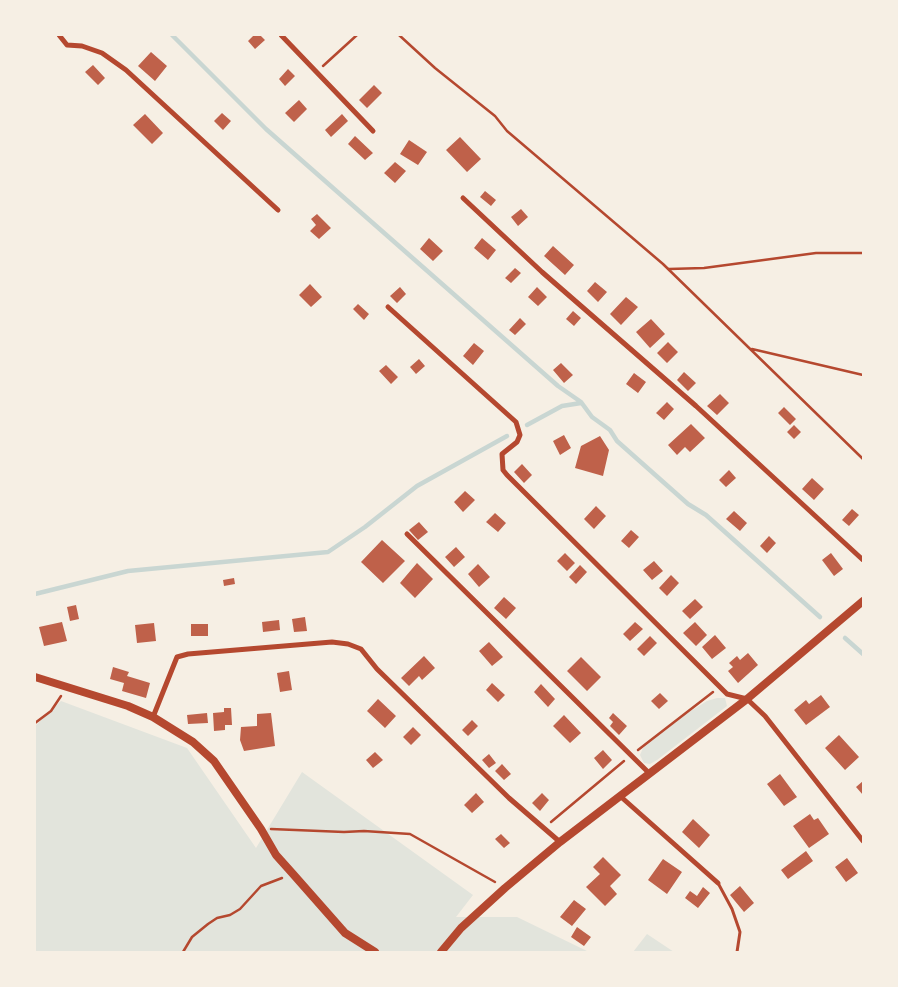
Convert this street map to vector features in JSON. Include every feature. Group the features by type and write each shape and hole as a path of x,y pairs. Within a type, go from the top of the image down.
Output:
{"street":[{"path":"59,35 67,45 82,46 102,53 126,70 278,210"},
{"path":"281,35 373,131"},
{"path":"464,198 542,272 696,406 863,560"},
{"path":"388,307 516,422 520,435 517,442 502,454 503,470 507,476 727,694 747,699 765,716 863,841"},
{"path":"407,534 650,774"},
{"path":"441,952 461,928 560,842 747,699 863,601"},
{"path":"153,717 177,657 188,654 332,642 348,644 361,649 377,669 502,792 560,842"},
{"path":"35,677 128,706 153,717 193,742 214,761 261,829 276,855 292,874 345,933 375,952"},
{"path":"620,796 718,884"}],"lane":[{"path":"718,884 732,909 740,932 737,952"}],"path":[{"path":"317,72 357,35"},
{"path":"399,35 435,68 495,116 514,137 669,269 863,459"},
{"path":"669,269 704,268 816,253 863,253"},
{"path":"750,349 863,375"},
{"path":"35,723 51,711 67,686"},
{"path":"261,829 300,828 344,832 364,831 410,834 505,888"},
{"path":"183,952 192,937 217,918 230,916 240,909 261,886 292,874"}],"shaded area":[{"path":"725,698 727,706 657,760 650,764 644,763 640,755 643,748 686,714 707,701"},
{"path":"61,701 187,748 256,848 302,772 473,895 456,917 517,917 589,952 35,952 35,726"},
{"path":"647,934 674,952 633,952"}],"building":[{"path":"254,35 260,35 265,40 255,49 248,41"},
{"path":"151,52 167,66 155,81 138,66"},
{"path":"93,65 105,78 98,85 85,72"},
{"path":"288,69 295,76 285,86 279,79"},
{"path":"374,85 382,93 367,108 359,100"},
{"path":"299,100 307,109 294,122 285,113"},
{"path":"222,113 231,121 223,130 214,121"},
{"path":"145,114 163,133 152,144 133,125"},
{"path":"342,114 348,121 331,137 325,130"},
{"path":"355,136 373,153 365,160 348,144"},
{"path":"460,137 481,159 467,172 446,150"},
{"path":"409,140 427,152 418,165 400,154"},
{"path":"395,162 406,171 395,183 384,173"},
{"path":"485,191 496,200 491,206 480,197"},
{"path":"521,209 528,217 518,226 511,217"},
{"path":"317,214 331,228 319,239 310,231 316,225 311,219"},
{"path":"429,238 443,251 433,261 420,249"},
{"path":"482,238 496,250 488,260 474,248"},
{"path":"553,246 574,265 565,275 544,256"},
{"path":"515,268 521,273 511,283 505,278"},
{"path":"595,282 607,292 598,302 587,291"},
{"path":"310,284 322,297 311,307 299,295"},
{"path":"400,287 406,294 397,303 390,296"},
{"path":"537,287 547,297 538,306 528,297"},
{"path":"626,297 638,307 621,325 610,314"},
{"path":"358,304 369,314 364,320 353,309"},
{"path":"573,311 581,318 574,326 566,319"},
{"path":"520,318 526,324 515,335 509,330"},
{"path":"651,319 665,334 650,348 636,332"},
{"path":"668,342 678,352 667,363 657,353"},
{"path":"474,343 484,351 473,365 463,356"},
{"path":"419,359 425,366 416,374 410,367"},
{"path":"561,363 573,375 564,383 553,370"},
{"path":"386,365 398,377 391,384 379,371"},
{"path":"684,372 696,383 688,391 677,380"},
{"path":"634,373 646,382 638,393 626,384"},
{"path":"720,394 729,403 717,415 707,406"},
{"path":"667,402 674,409 664,420 656,413"},
{"path":"784,407 796,419 790,425 778,413"},
{"path":"691,424 705,438 690,452 685,447 677,455 668,445"},
{"path":"794,425 801,432 794,439 787,432"},
{"path":"564,435 571,448 560,455 553,441"},
{"path":"600,436 609,450 603,476 575,468 581,446"},
{"path":"522,464 532,475 524,483 514,472"},
{"path":"729,470 736,478 726,487 719,480"},
{"path":"812,478 824,489 814,500 802,489"},
{"path":"465,491 475,500 463,512 454,502"},
{"path":"596,506 606,516 594,529 584,519"},
{"path":"852,509 859,515 849,526 842,520"},
{"path":"734,511 747,523 740,531 726,519"},
{"path":"495,513 506,523 498,532 486,522"},
{"path":"419,522 428,532 418,540 409,530"},
{"path":"631,530 639,537 629,548 621,541"},
{"path":"769,536 776,543 767,553 760,546"},
{"path":"382,540 405,561 383,583 361,562"},
{"path":"456,547 465,557 454,567 445,557"},
{"path":"565,553 575,563 567,571 557,561"},
{"path":"831,553 843,569 834,576 822,560"},
{"path":"654,561 663,571 652,580 643,570"},
{"path":"417,563 433,579 415,598 400,583"},
{"path":"478,564 490,577 479,587 468,574"},
{"path":"580,565 587,572 576,584 569,577"},
{"path":"671,575 679,583 667,596 659,588"},
{"path":"234,578 235,584 224,586 223,580"},
{"path":"504,597 516,608 506,619 494,608"},
{"path":"695,599 703,607 690,619 682,611"},
{"path":"76,605 79,619 70,621 67,607"},
{"path":"305,617 307,631 294,632 292,619"},
{"path":"279,620 280,630 263,632 262,622"},
{"path":"62,622 67,641 44,646 39,627"},
{"path":"635,622 643,629 630,641 623,634"},
{"path":"695,622 707,635 696,646 683,633"},
{"path":"154,623 156,641 137,643 135,625"},
{"path":"191,624 208,624 208,636 191,636"},
{"path":"715,635 726,648 712,659 702,647"},
{"path":"650,636 657,643 644,656 637,649"},
{"path":"489,642 503,657 492,666 479,651"},
{"path":"748,653 758,665 738,683 728,671 733,667 729,663 737,656 740,660"},
{"path":"424,656 435,668 422,680 419,676 409,686 401,678"},
{"path":"581,657 601,677 587,691 567,671"},
{"path":"113,667 129,672 127,676 150,683 146,698 122,691 124,683 110,679"},
{"path":"289,671 292,690 280,692 277,673"},
{"path":"492,683 505,695 498,702 486,690"},
{"path":"541,684 555,699 548,707 534,692"},
{"path":"660,693 668,701 659,709 651,701"},
{"path":"821,695 830,707 806,725 794,710 806,700 809,704"},
{"path":"378,699 396,716 385,728 367,711"},
{"path":"224,708 231,708 232,725 225,725 225,730 214,731 213,713 224,712"},
{"path":"207,713 208,723 188,724 187,715"},
{"path":"271,713 275,746 244,751 240,740 241,727 257,726 257,714"},
{"path":"613,713 627,726 619,735 610,726 613,722 609,718"},
{"path":"564,715 581,733 570,743 553,726"},
{"path":"472,720 478,726 468,736 462,730"},
{"path":"413,727 421,735 411,745 403,737"},
{"path":"839,735 859,757 845,770 825,748"},
{"path":"603,750 612,760 603,769 594,758"},
{"path":"375,752 383,760 373,768 366,760"},
{"path":"489,754 496,763 489,768 482,760"},
{"path":"502,764 511,774 504,780 495,771"},
{"path":"780,774 797,797 784,806 767,784"},
{"path":"863,781 863,795 856,787"},
{"path":"476,793 484,802 472,813 464,805"},
{"path":"542,793 549,800 540,811 532,803"},
{"path":"810,814 814,820 818,818 829,834 809,848 793,826"},
{"path":"693,819 710,835 699,848 682,832"},
{"path":"501,834 510,843 504,848 495,839"},
{"path":"806,851 813,861 788,879 781,870"},
{"path":"603,857 621,875 610,886 617,894 605,906 586,887 600,874 593,867"},
{"path":"847,858 858,873 846,882 835,867"},
{"path":"663,859 682,872 667,894 648,880"},
{"path":"740,886 754,903 744,912 730,895"},
{"path":"703,887 710,893 698,908 685,898 690,891 697,896"},
{"path":"574,900 586,909 572,926 560,917"},
{"path":"577,927 591,937 584,946 571,937"}],"waterway":[{"path":"172,35 266,129 558,386 581,402 592,417 610,430 617,441 688,504 706,515 820,617"},
{"path":"527,425 562,406 581,403"},
{"path":"35,594 128,571 328,552 365,527 417,486 507,436"},
{"path":"845,638 863,654"}]}
